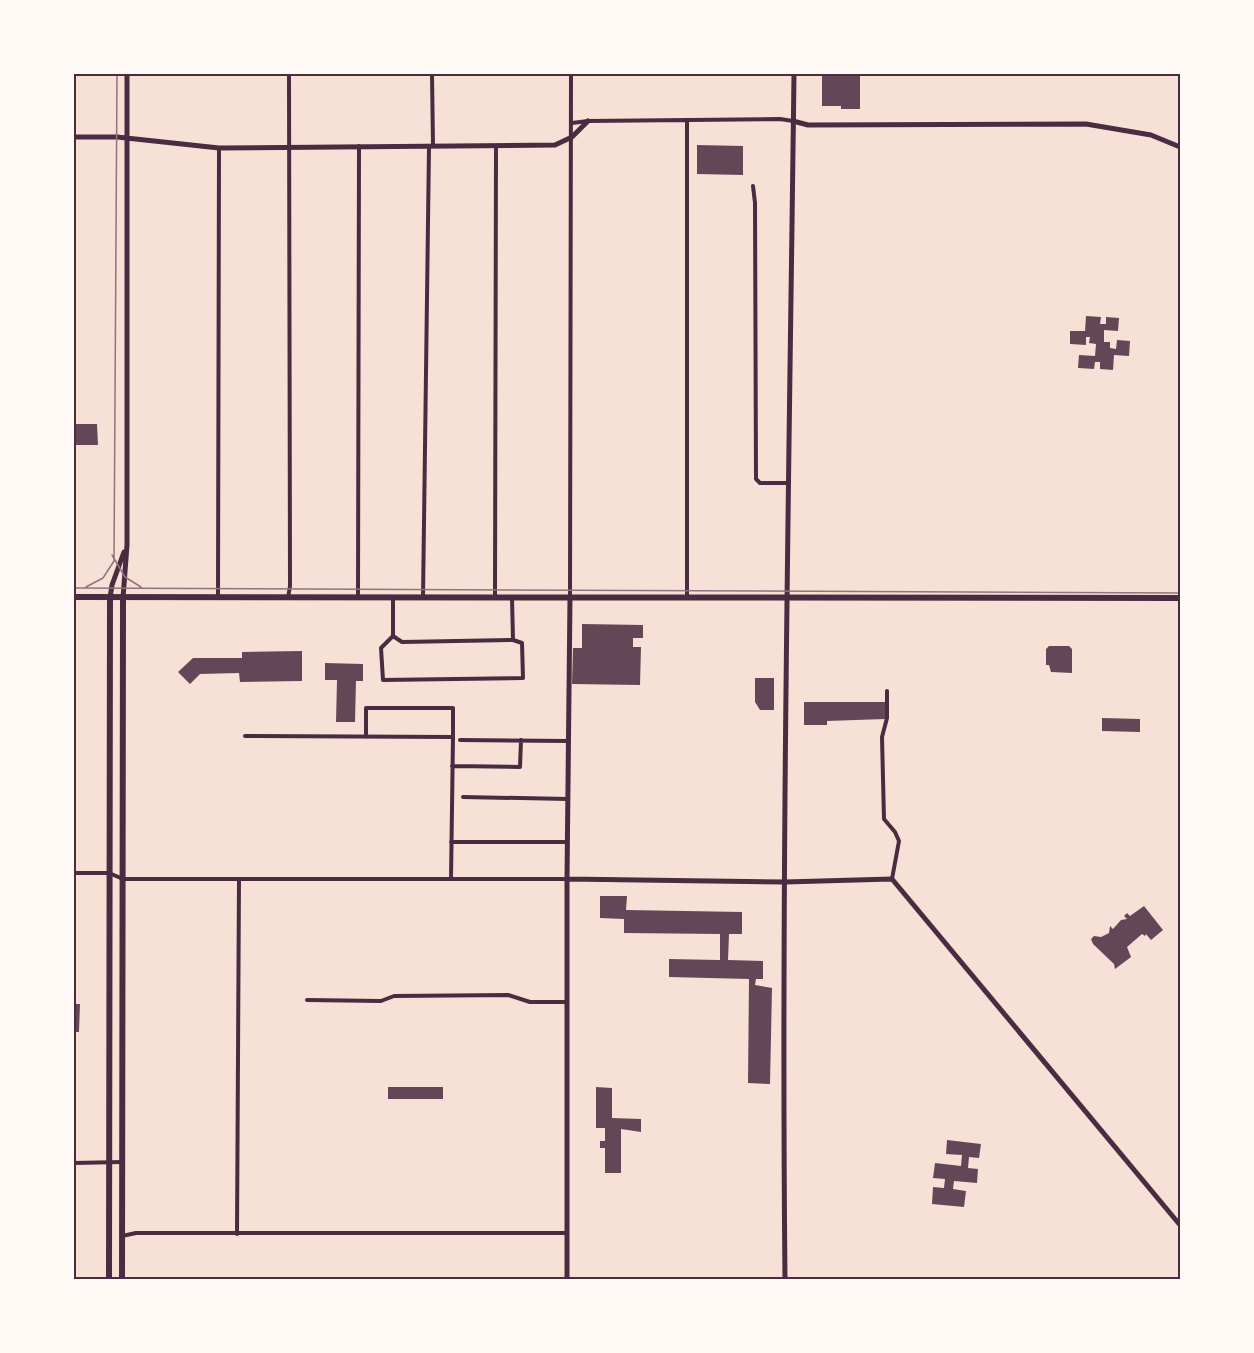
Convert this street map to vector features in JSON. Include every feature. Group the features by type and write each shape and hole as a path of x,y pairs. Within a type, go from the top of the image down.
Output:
{"main road":[{"path":"74,597 1180,598"},
{"path":"109,1280 110,598"},
{"path":"122,1280 123,598"}],"street":[{"path":"123,598 127,545 127,74"},
{"path":"288,598 290,589 289,74"},
{"path":"423,598 432,74"},
{"path":"567,1280 571,74"},
{"path":"785,1280 786,598 794,74"},
{"path":"572,123 780,119 808,125 1086,124 1151,135 1180,147"},
{"path":"687,120 687,598"},
{"path":"74,137 117,136 219,148 555,145 572,137 588,121"},
{"path":"358,598 359,145"},
{"path":"495,598 496,145"},
{"path":"218,598 219,148"},
{"path":"753,186 756,480 760,483 788,483"},
{"path":"110,598 112,585 127,545"},
{"path":"393,598 393,636 381,648 383,680 523,678 522,643 513,640 402,642 393,636"},
{"path":"512,598 513,640"},
{"path":"887,691 887,718 882,737 884,819 899,841 892,879"},
{"path":"366,737 366,708 453,708 451,879"},
{"path":"245,736 453,737"},
{"path":"460,740 569,741"},
{"path":"452,766 520,767 521,740"},
{"path":"463,797 568,799"},
{"path":"452,842 567,842"},
{"path":"74,873 109,873 123,879 567,879 785,882 892,879"},
{"path":"237,1234 239,879"},
{"path":"892,879 1180,1225"},
{"path":"307,1000 381,1000 394,996 508,995 530,1002 567,1002"},
{"path":"74,1163 122,1162"},
{"path":"122,1236 136,1233 567,1233"}],"building":[{"path":"822,74 860,74 860,109 822,106"},
{"path":"697,145 743,146 743,175 697,174"},
{"path":"1086,316 1101,317 1100,324 1106,324 1106,317 1119,318 1118,331 1104,330 1104,342 1110,342 1110,348 1116,349 1117,340 1130,341 1129,356 1114,355 1113,370 1100,369 1100,362 1095,362 1094,369 1078,368 1079,355 1095,356 1096,344 1089,343 1090,337 1086,337 1086,345 1070,344 1070,331 1085,331"},
{"path":"75,424 97,424 98,445 75,445"},
{"path":"582,624 643,625 643,638 633,638 633,647 641,647 640,685 572,684 573,648 582,648"},
{"path":"1049,646 1069,646 1072,649 1072,673 1051,672 1049,665 1046,665 1046,649"},
{"path":"302,651 302,681 240,682 239,673 200,674 190,684 178,672 193,658 242,658 242,652"},
{"path":"325,663 363,664 363,681 356,681 355,722 336,722 337,680 325,680"},
{"path":"755,678 774,678 774,710 760,710 755,702"},
{"path":"804,702 885,702 885,719 827,721 827,725 804,725"},
{"path":"1102,718 1140,719 1140,732 1102,731"},
{"path":"600,896 627,896 626,910 742,912 742,934 729,934 728,960 763,961 763,979 756,979 755,985 772,988 770,1084 748,1083 749,979 669,977 669,959 720,960 720,934 624,933 624,919 600,918"},
{"path":"1144,906 1163,930 1151,940 1146,934 1145,936 1142,934 1127,947 1131,957 1115,969 1114,964 1093,944 1091,939 1094,936 1101,937 1109,933 1110,926 1113,929 1121,920 1127,919 1124,916 1127,913 1130,916"},
{"path":"74,1004 80,1004 79,1032 74,1032"},
{"path":"388,1087 443,1087 443,1099 388,1099"},
{"path":"596,1087 612,1088 612,1118 641,1119 641,1132 621,1129 621,1173 605,1173 605,1148 600,1148 600,1141 605,1141 605,1128 596,1128"},
{"path":"947,1140 981,1144 979,1158 969,1157 968,1168 978,1169 977,1183 954,1181 953,1189 966,1191 964,1207 932,1204 933,1187 944,1188 945,1179 933,1178 935,1163 961,1166 962,1155 946,1154"}],"tram line":[{"path":"86,587 103,578 114,561 117,74"},
{"path":"112,555 125,577 141,587"},
{"path":"74,588 1180,593"}]}
